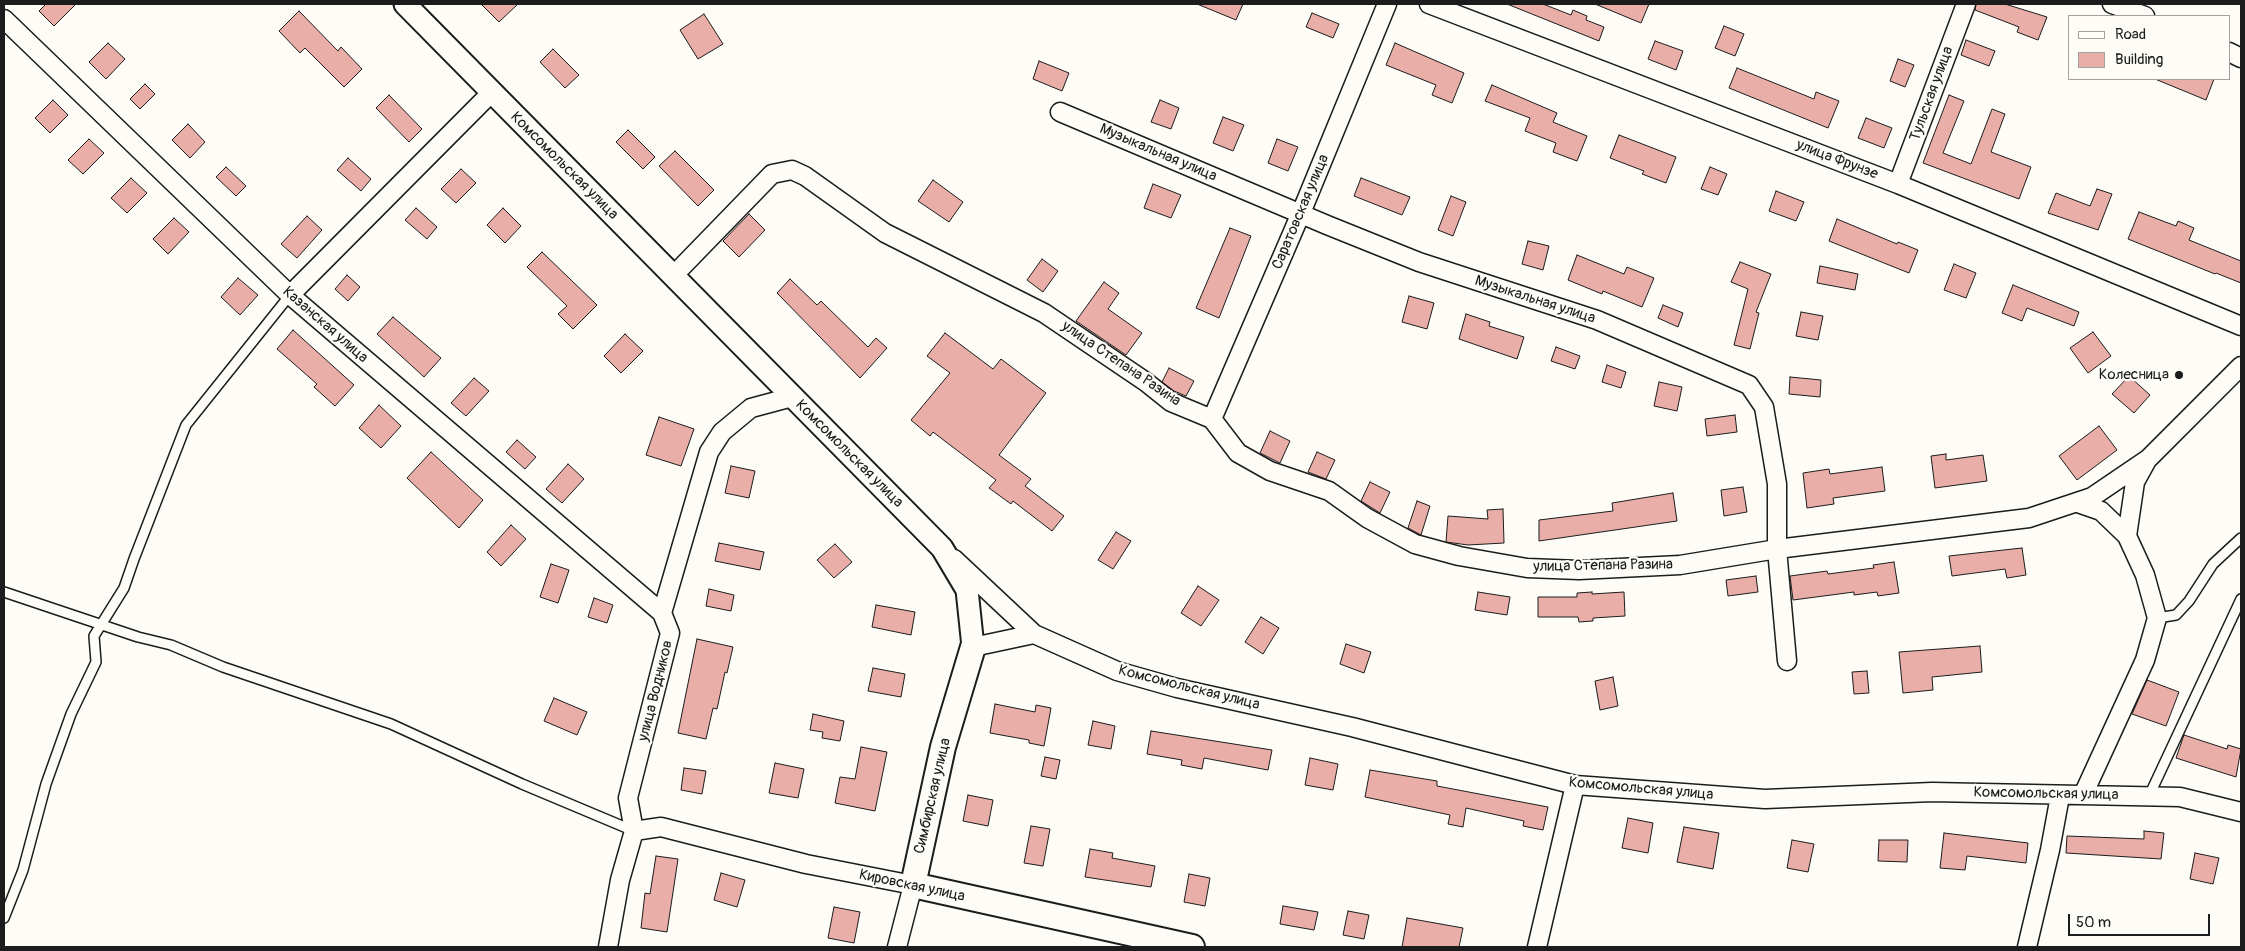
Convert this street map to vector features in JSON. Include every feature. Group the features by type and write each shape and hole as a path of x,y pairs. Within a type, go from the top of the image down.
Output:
{"main road":[{"name":"Симбирская улица","path":"913,885 943,747 973,647"},
{"name":"Кировская улица","path":"913,885 1192,947"}],"street":[{"name":"Комсомольская улица","path":"405,4 942,548 1034,634 1117,671 1352,727 1575,785 1765,799 1932,792 2060,796 2180,796 2241,812"},
{"name":"Саратовская улица","path":"1212,419 1301,213 1387,4"},
{"name":"улица Фрунзе","path":"1429,4 1898,184 2241,326"},
{"name":"Тульская улица","path":"1898,184 1966,4"},
{"path":"2112,4 2142,15"},
{"name":"Казанская улица","path":"4,19 290,295 662,613"},
{"path":"290,295 491,93"},
{"name":"Музыкальная улица","path":"1060,112 1419,262 1597,320 1749,386 1764,407 1777,484 1777,549 1787,660"},
{"name":"улица Степана Разина","path":"673,276 772,174 792,170 812,180 885,233 1044,313 1146,382 1171,402 1212,419 1238,453 1270,471 1329,491 1367,518 1415,544 1459,556 1527,568 1579,570 1680,565 1777,549 2029,518 2092,497 2148,459 2241,366"},
{"path":"662,613 709,452 722,432 751,408 792,397"},
{"path":"2127,536 2135,482 2148,459"},
{"path":"2078,503 2101,511 2127,536 2145,575 2157,618 2145,660 2083,795"},
{"name":"Комсомольская улица","path":"942,548 967,590 973,647"},
{"name":"улица Водников","path":"608,947 620,880 634,831 628,798 670,633 662,613"},
{"path":"973,647 1034,634"},
{"path":"1537,947 1575,785"},
{"path":"2027,947 2050,850 2060,796"},
{"name":"Кировская улица","path":"634,831 661,827 797,862 913,885"},
{"name":"Симбирская улица","path":"897,947 913,885"}],"lane":[{"path":"4,918 23,870 46,784 70,714 89,680 96,662 94,636 124,588 186,425 290,295"},
{"path":"2157,618 2176,615 2189,601 2213,564 2241,538"},
{"path":"4,592 138,637 171,645 223,667 391,724 522,784 634,831"},
{"path":"2149,796 2241,599"}],"building":[{"path":"46,4 76,4 54,26 39,11"},
{"path":"481,4 518,4 499,22"},
{"path":"1197,4 1243,4 1236,20"},
{"path":"1507,4 1543,4 1571,15 1573,10 1587,16 1586,20 1604,27 1599,41"},
{"path":"1595,4 1649,4 1641,23"},
{"path":"1976,4 2005,4 2047,17 2038,40 2017,32 2019,27 1975,10"},
{"path":"299,11 338,51 341,47 362,69 344,87 305,48 300,53 279,31"},
{"path":"1312,13 1339,24 1333,38 1306,27"},
{"path":"704,14 723,44 698,59 680,30"},
{"path":"1724,26 1744,34 1735,56 1715,48"},
{"path":"1966,40 1995,51 1989,66 1961,55"},
{"path":"1655,41 1683,51 1676,70 1648,59"},
{"path":"108,43 125,59 106,79 89,62"},
{"path":"1395,43 1464,73 1452,103 1432,95 1436,85 1386,65"},
{"path":"553,49 579,75 565,88 540,62"},
{"path":"1898,59 1914,65 1905,87 1890,81"},
{"path":"1039,61 1069,73 1062,91 1033,79"},
{"path":"1737,68 1814,99 1816,92 1839,101 1828,128 1729,88"},
{"path":"2157,80 2214,80 2206,100"},
{"path":"145,84 155,94 140,109 130,99"},
{"path":"1492,85 1557,113 1553,122 1587,136 1577,161 1553,152 1556,143 1525,131 1530,118 1485,101"},
{"path":"389,95 422,129 409,142 376,108"},
{"path":"1949,95 1964,101 1943,153 1971,164 1992,109 2005,114 1991,152 2031,167 2019,199 1923,163"},
{"path":"53,100 68,115 50,133 35,118"},
{"path":"1160,100 1179,108 1171,129 1151,122"},
{"path":"1223,117 1244,125 1233,151 1213,143"},
{"path":"1866,118 1892,128 1884,148 1858,138"},
{"path":"188,124 205,142 190,158 172,140"},
{"path":"628,130 655,157 643,169 616,142"},
{"path":"1619,135 1676,157 1666,183 1642,174 1644,171 1610,158"},
{"path":"89,139 104,153 83,174 68,160"},
{"path":"1277,139 1298,147 1288,171 1268,163"},
{"path":"675,151 714,190 698,206 659,166"},
{"path":"348,158 371,179 361,191 337,170"},
{"path":"226,167 246,186 236,196 216,177"},
{"path":"1710,167 1727,174 1718,195 1701,189"},
{"path":"461,169 476,183 456,203 441,189"},
{"path":"131,178 147,193 127,213 111,198"},
{"path":"1361,178 1410,197 1402,215 1354,196"},
{"path":"933,180 963,202 949,222 918,201"},
{"path":"1153,184 1181,195 1171,218 1144,208"},
{"path":"2097,189 2112,194 2098,230 2048,213 2056,193 2090,206"},
{"path":"1776,191 1804,202 1796,221 1769,211"},
{"path":"1451,196 1466,202 1453,236 1438,230"},
{"path":"416,208 437,227 427,239 405,220"},
{"path":"503,208 521,226 505,243 487,225"},
{"path":"2139,212 2176,226 2178,221 2194,228 2189,240 2241,261 2241,283 2128,239"},
{"path":"749,214 765,230 739,257 723,241"},
{"path":"307,216 322,230 297,258 281,244"},
{"path":"174,218 189,232 168,254 153,239"},
{"path":"1837,219 1897,244 1898,242 1918,250 1909,273 1829,241"},
{"path":"1230,228 1251,236 1219,318 1196,308"},
{"path":"1528,241 1549,246 1543,270 1522,264"},
{"path":"542,252 597,305 573,329 558,314 567,306 527,267"},
{"path":"1577,255 1624,274 1627,267 1654,278 1642,307 1603,291 1602,294 1568,280"},
{"path":"1042,259 1058,271 1043,292 1027,280"},
{"path":"1740,262 1771,274 1756,312 1759,313 1750,349 1734,345 1748,289 1731,282"},
{"path":"1954,264 1976,273 1966,298 1944,290"},
{"path":"1820,266 1858,274 1855,290 1817,283"},
{"path":"347,275 360,287 348,301 335,289"},
{"path":"238,278 258,295 240,315 221,297"},
{"path":"790,279 817,305 821,301 868,347 876,338 887,348 860,378 777,293"},
{"path":"1104,282 1119,293 1108,309 1142,333 1126,355 1076,321"},
{"path":"2013,285 2079,312 2074,326 2027,308 2022,321 2002,313"},
{"path":"1409,296 1434,303 1427,329 1402,322"},
{"path":"1663,305 1683,313 1678,327 1658,318"},
{"path":"1801,312 1823,316 1818,340 1796,336"},
{"path":"1466,314 1490,322 1489,326 1524,337 1517,359 1459,339"},
{"path":"393,317 441,358 424,377 377,334"},
{"path":"293,330 354,385 335,406 314,387 317,384 277,349"},
{"path":"2093,332 2111,356 2088,373 2070,348"},
{"path":"945,333 993,369 1001,359 1046,393 999,455 1031,479 1025,486 1064,516 1052,531 1013,501 1011,504 989,488 996,480 933,432 930,436 911,420 950,373 927,356"},
{"path":"625,334 643,351 621,373 604,356"},
{"path":"1556,347 1580,356 1575,369 1551,361"},
{"path":"1607,365 1626,372 1621,388 1602,382"},
{"path":"1169,368 1194,381 1186,396 1174,391 1162,382"},
{"path":"2129,376 2150,395 2134,413 2112,394"},
{"path":"1790,377 1821,380 1820,397 1789,394"},
{"path":"474,378 489,391 466,416 451,403"},
{"path":"1659,382 1682,387 1677,411 1654,406"},
{"path":"379,405 401,426 381,448 359,428"},
{"path":"1735,415 1737,432 1707,436 1705,419"},
{"path":"659,417 694,429 681,466 646,455"},
{"path":"2099,426 2117,450 2077,480 2059,456"},
{"path":"1270,431 1290,441 1280,463 1260,453"},
{"path":"517,440 536,457 525,469 506,452"},
{"path":"431,452 483,500 459,528 407,478"},
{"path":"1317,452 1335,460 1326,479 1308,472"},
{"path":"1946,454 1946,460 1983,455 1987,481 1935,488 1931,456"},
{"path":"568,464 584,479 562,503 546,489"},
{"path":"731,466 755,471 749,498 725,493"},
{"path":"1882,467 1885,491 1833,498 1834,504 1807,508 1803,473 1829,469 1830,474"},
{"path":"1370,482 1390,492 1380,513 1361,501"},
{"path":"1743,487 1747,512 1724,516 1721,490"},
{"path":"1673,493 1677,521 1539,541 1539,520 1613,511 1612,503"},
{"path":"1417,501 1430,506 1421,535 1408,528"},
{"path":"1503,509 1504,543 1468,545 1446,542 1448,516 1488,519 1487,510"},
{"path":"511,525 526,539 501,566 487,552"},
{"path":"1116,532 1131,541 1113,569 1098,560"},
{"path":"719,543 764,552 760,570 715,561"},
{"path":"835,544 852,562 834,578 817,560"},
{"path":"2022,548 2026,575 2007,578 2005,569 1952,576 1949,556"},
{"path":"1894,562 1899,593 1878,596 1877,592 1854,595 1854,592 1793,600 1790,576 1827,571 1828,574 1874,568 1873,565"},
{"path":"551,564 569,570 558,603 540,597"},
{"path":"1756,576 1758,592 1728,596 1726,580"},
{"path":"1198,586 1219,600 1201,626 1181,613"},
{"path":"709,589 734,595 731,611 706,606"},
{"path":"1478,592 1510,597 1507,615 1475,610"},
{"path":"1592,592 1592,594 1624,592 1625,616 1593,618 1593,621 1579,622 1578,617 1538,617 1538,597 1577,597 1577,593"},
{"path":"594,598 613,605 607,623 588,617"},
{"path":"876,605 915,612 911,635 872,627"},
{"path":"1261,617 1279,628 1263,654 1245,642"},
{"path":"697,639 733,647 717,709 713,708 706,739 678,733"},
{"path":"1346,644 1371,652 1364,673 1340,664"},
{"path":"1980,646 1982,672 1932,677 1933,690 1903,693 1899,652"},
{"path":"873,668 905,674 901,697 868,691"},
{"path":"1867,671 1869,693 1854,694 1852,672"},
{"path":"1613,677 1618,706 1600,710 1595,681"},
{"path":"2147,680 2179,692 2166,726 2132,714"},
{"path":"554,698 587,712 577,735 544,721"},
{"path":"995,704 1035,712 1036,705 1051,708 1044,746 1029,743 1029,740 990,733"},
{"path":"813,714 844,721 840,741 822,738 823,732 810,730"},
{"path":"1093,721 1115,726 1111,749 1088,745"},
{"path":"1151,731 1272,750 1268,770 1204,758 1202,769 1181,765 1182,760 1147,754"},
{"path":"2184,735 2227,749 2228,745 2241,749 2236,777 2176,758"},
{"path":"861,747 887,752 875,811 835,803 840,777 855,779"},
{"path":"1045,757 1060,760 1056,779 1041,776"},
{"path":"1310,758 1338,764 1333,790 1305,785"},
{"path":"775,763 804,769 798,798 769,793"},
{"path":"684,768 706,771 702,794 681,790"},
{"path":"1370,770 1437,781 1437,786 1548,807 1543,830 1523,826 1524,821 1466,808 1463,827 1448,824 1450,815 1365,797"},
{"path":"968,795 993,800 988,826 963,821"},
{"path":"1628,818 1653,823 1648,853 1622,848"},
{"path":"1031,826 1050,829 1043,866 1024,863"},
{"path":"1684,827 1719,833 1713,869 1677,862"},
{"path":"2144,831 2164,833 2161,859 2066,853 2067,836 2144,839"},
{"path":"1944,833 2028,843 2026,863 1967,856 1965,870 1940,868"},
{"path":"1792,840 1814,844 1808,872 1787,868"},
{"path":"1879,840 1908,840 1907,862 1878,861"},
{"path":"1090,849 1113,853 1112,858 1155,866 1151,887 1085,877"},
{"path":"2195,853 2219,858 2213,884 2190,879"},
{"path":"656,856 678,859 667,932 641,928 645,893 650,894"},
{"path":"721,873 745,880 737,907 714,900"},
{"path":"1189,874 1210,878 1205,906 1184,902"},
{"path":"1283,906 1318,912 1314,930 1280,924"},
{"path":"834,907 860,912 854,943 828,938"},
{"path":"1348,911 1369,915 1364,939 1343,935"},
{"path":"1407,918 1463,928 1459,947 1402,947"}],"place":[{"name":"Колесница","path":"2179,375"}]}
